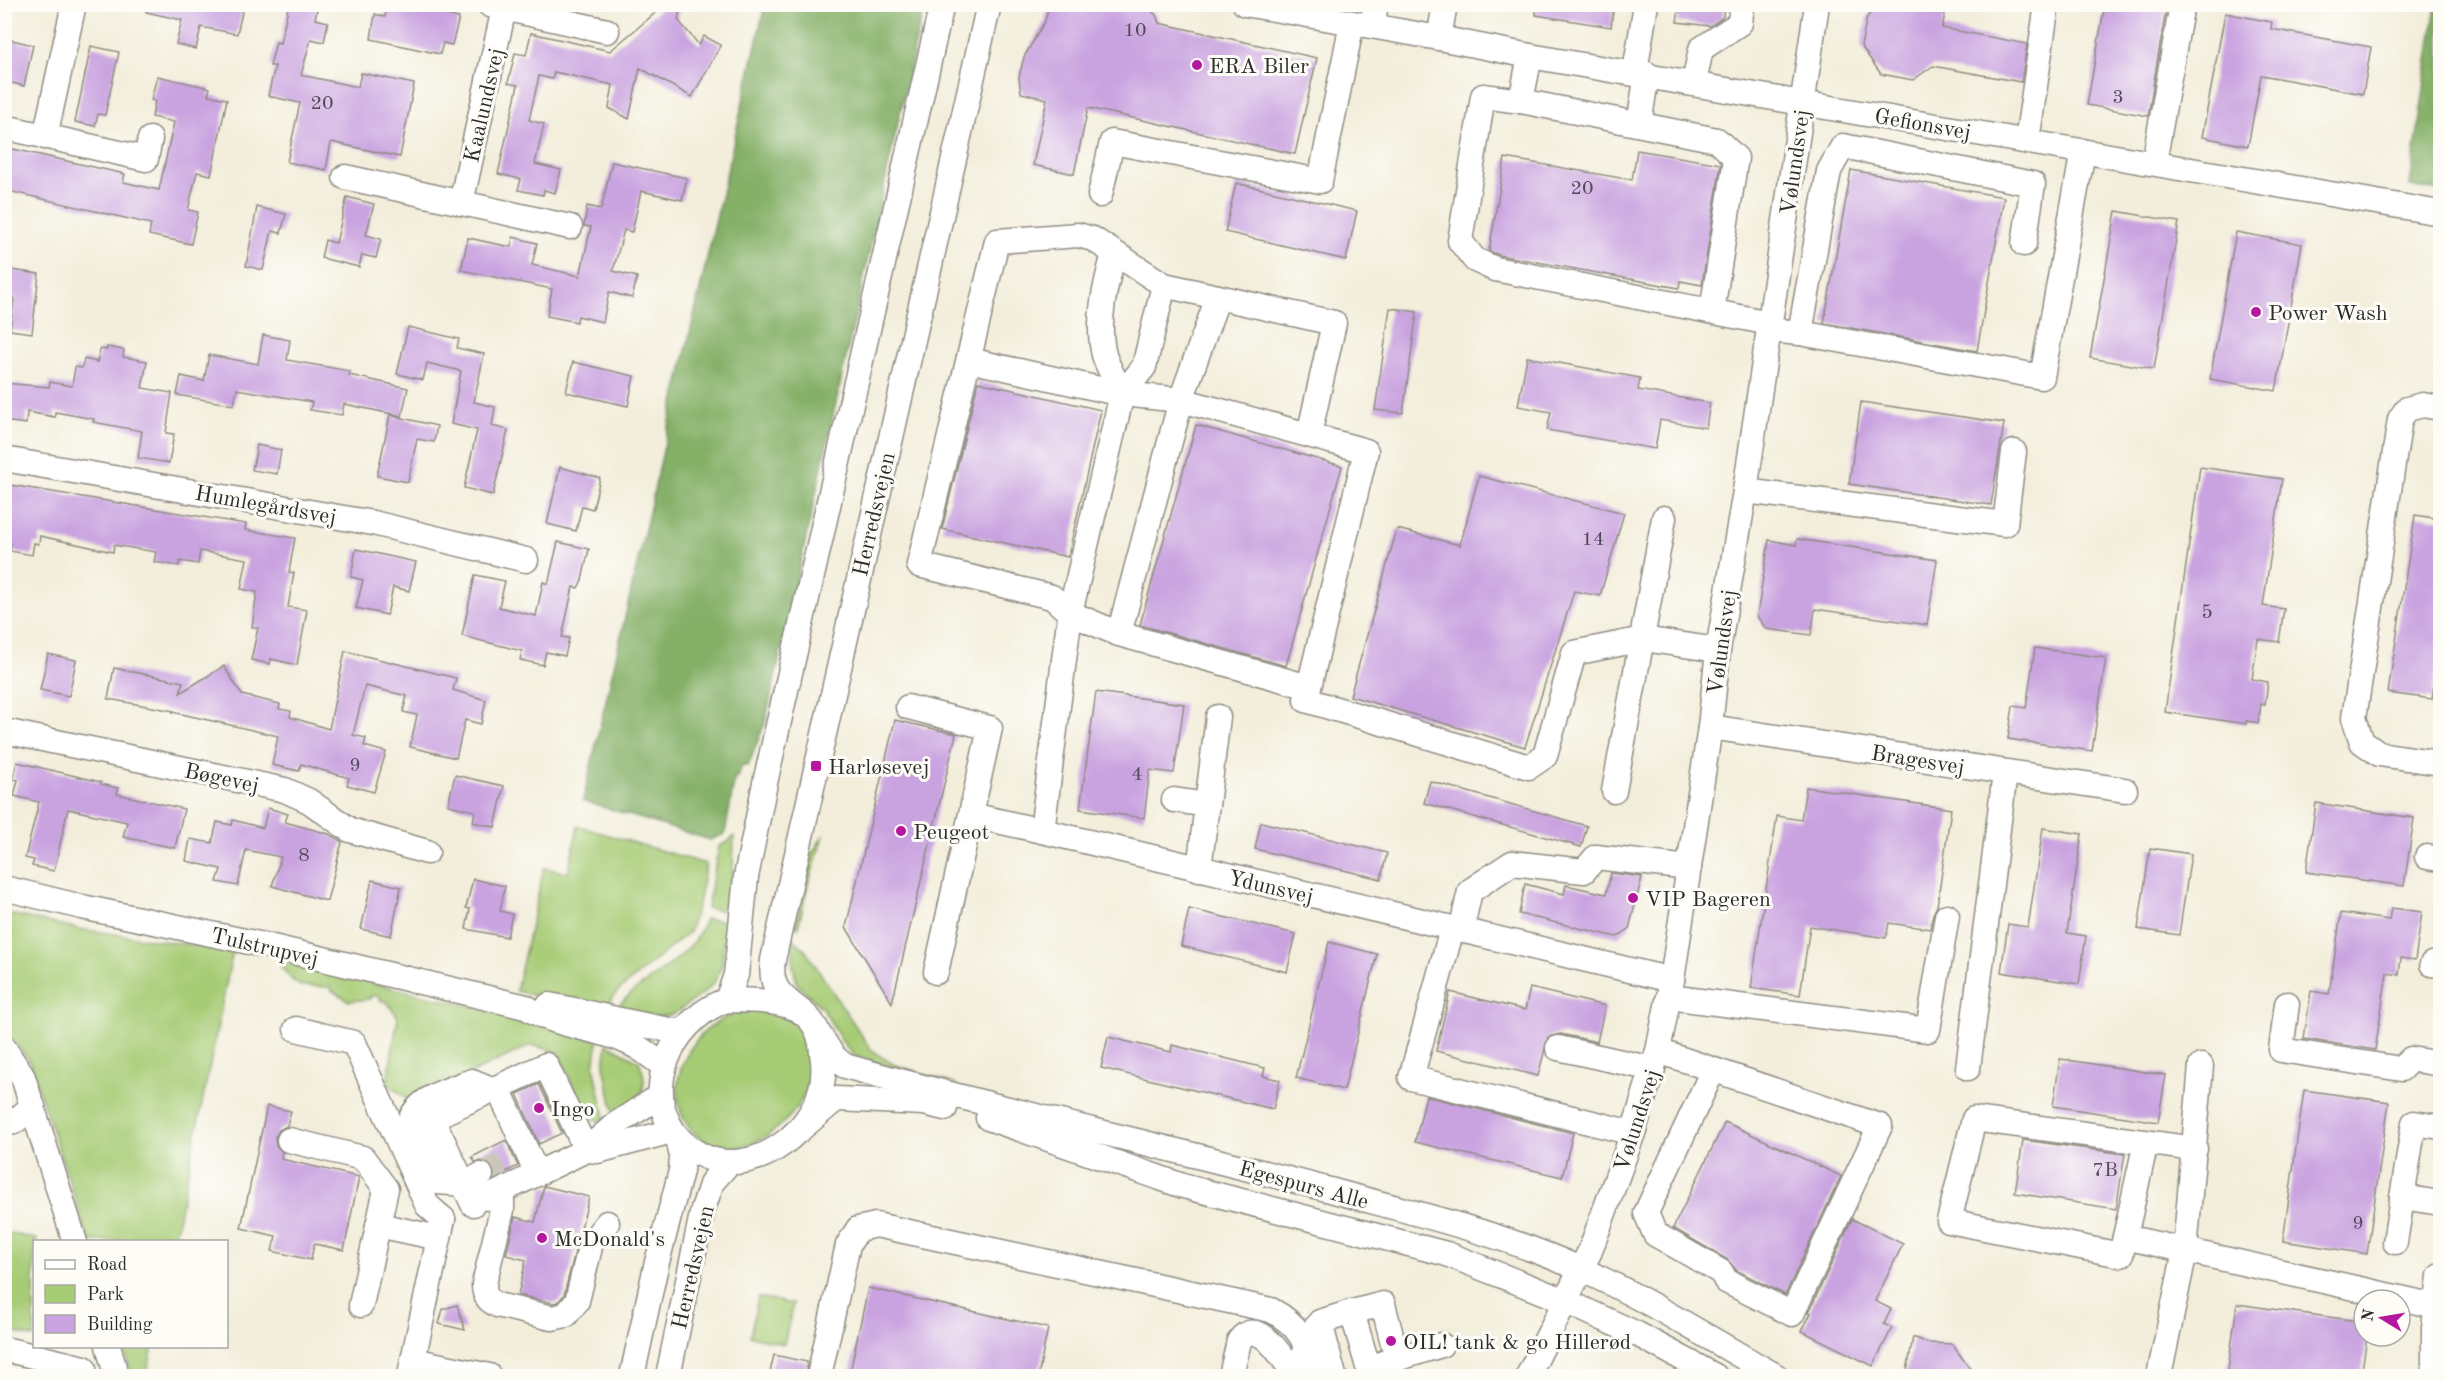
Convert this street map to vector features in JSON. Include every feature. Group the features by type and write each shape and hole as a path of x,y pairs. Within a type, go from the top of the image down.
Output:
{"street":[{"path":"45,136 74,4"},
{"name":"Herredsvejen","path":"728,1000 736,975 746,877 765,783 942,4"},
{"name":"Herredsvejen","path":"802,1012 780,995 775,986 773,960 988,4"},
{"name":"Gefionsvej","path":"1245,4 1367,18 1439,38 1530,56 1641,73 2440,213"},
{"path":"1439,38 1445,4"},
{"path":"1639,124 1646,4"},
{"path":"1694,83 1701,49 1740,23 1742,4"},
{"name":"Vølundsvej","path":"1528,1377 1592,1244 1633,1133 1655,1060 1671,989 1710,727 1718,650 1745,491 1817,4"},
{"path":"2027,141 2047,4"},
{"path":"2154,163 2182,4"},
{"name":"Kaalundsvej","path":"461,203 499,6 607,31"},
{"path":"1100,195 1112,142 1320,181 1367,18"},
{"path":"1521,101 1530,56"},
{"path":"1712,311 1736,158 1717,140 1521,101 1483,96 1460,241 1475,260 1495,269 1712,311 1800,333 2042,378 2083,151"},
{"path":"4,127 146,159 150,140"},
{"path":"1969,171 1977,132"},
{"path":"1800,333 1829,171 1843,146 2033,184 2024,244"},
{"path":"345,177 570,227"},
{"path":"1309,435 1334,323 1164,285 1093,239 1078,235 997,242 919,565 1052,597 1070,613 1119,634 1309,687"},
{"path":"1114,254 1105,285 1101,324 1104,356 1122,394"},
{"path":"1042,831 1070,613 1122,394 1144,367 1164,285"},
{"path":"1119,634 1181,400 1218,297"},
{"path":"969,360 1122,394 1181,400 1366,451 1306,700 1529,767 1545,756 1574,653 1643,639 1718,650"},
{"path":"2440,408 2423,405 2407,409 2400,419 2354,718 2362,742 2379,754 2440,763"},
{"path":"1745,491 2005,524 2014,452"},
{"name":"Humlegårdsvej","path":"4,459 373,523 526,560"},
{"path":"1614,791 1664,518"},
{"path":"908,707 990,728 936,972"},
{"path":"1199,868 1218,717"},
{"name":"Bragesvej","path":"1710,727 2125,790"},
{"name":"Bøgevej","path":"4,731 285,790 309,801 350,830 427,852"},
{"path":"1968,1068 2005,772"},
{"path":"1174,800 1207,805"},
{"name":"Ydunsvej","path":"970,815 1457,930 1671,989 1928,1030 1947,916"},
{"path":"1633,1133 1411,1078 1470,891 1512,863 1584,871 1596,857 1689,868"},
{"name":"Tulstrupvej","path":"4,888 82,907 264,945 526,1007 548,1005 611,1016 646,1027 682,1032"},
{"path":"728,1000 774,1003 802,1012 821,1037 824,1065 821,1088 813,1109 797,1132 755,1160 728,1164 711,1160 692,1151 675,1134 664,1116 660,1096 664,1066 682,1032 696,1017 716,1004 728,1000"},
{"path":"2287,1004 2281,1050 2401,1070 2411,1059 2440,1064"},
{"name":"Tulstrupvej","path":"526,1007 542,1018 636,1046 664,1066"},
{"path":"296,1029 354,1042 427,1205 441,1228"},
{"name":"Egespurs Alle","path":"821,1037 833,1056 845,1066 960,1098 1257,1171 1448,1222 1581,1269 1776,1377"},
{"path":"4,1048 23,1077 74,1240"},
{"path":"1558,1048 1713,1070 1880,1126 1792,1314 1726,1281 1720,1272 1655,1234 1646,1213 1713,1070"},
{"path":"502,1191 442,1183 435,1178 412,1130 410,1121 412,1114 422,1104 472,1081 496,1089 546,1065 586,1149"},
{"path":"2159,1377 2185,1251 2201,1066"},
{"path":"496,1089 526,1162"},
{"path":"586,1149 616,1124 660,1096"},
{"name":"Egespurs Alle","path":"797,1132 836,1099 924,1103 978,1114 1006,1126 1183,1186 1447,1254 1565,1301 1636,1334 1715,1377"},
{"path":"4,1124 14,1122 33,1106"},
{"path":"2146,1142 2121,1255 1949,1221 1974,1119 2146,1142 2195,1149"},
{"path":"2396,1242 2414,1123 2440,1127"},
{"path":"608,1223 591,1243 577,1301 571,1311 560,1318 552,1318 511,1309 506,1302 492,1248 502,1209 502,1191 526,1162 586,1149 598,1151 675,1134"},
{"name":"Herredsvejen","path":"632,1377 656,1266 681,1171 682,1157 675,1134"},
{"path":"289,1140 363,1158 386,1189 361,1305"},
{"name":"Herredsvejen","path":"668,1377 704,1209 712,1182 728,1164"},
{"path":"472,1188 441,1228 411,1368 489,1377"},
{"path":"2402,1197 2440,1203"},
{"path":"378,1225 441,1228"},
{"path":"819,1377 848,1245 858,1229 876,1225 1271,1310 1288,1319 1311,1360"},
{"path":"2125,1237 2185,1251 2437,1321"},
{"path":"2434,1377 2440,1276"},
{"path":"1320,1322 1383,1304 1397,1359"},
{"path":"1352,1312 1364,1372 1441,1345"},
{"path":"1311,1360 1320,1322"},
{"path":"1320,1322 1334,1377"},
{"path":"1231,1377 1239,1341 1243,1336 1251,1333 1265,1337 1286,1361 1311,1360"},
{"path":"4,1349 84,1368"}],"green space":[{"path":"765,5 924,5 765,723 748,766 742,765 738,777 735,776 725,834 710,840 583,801"},
{"path":"2436,5 2440,5 2440,147 2438,157 2440,158 2440,191 2410,186"},
{"path":"578,826 706,864 698,904 689,932 617,992 606,1007 546,999 516,991 544,868 568,873"},
{"path":"824,835 808,884 798,928 795,927 810,856"},
{"path":"734,836 733,871 727,912 707,908 719,846"},
{"path":"5,913 79,929 233,951 174,1240 89,1240 28,1058 5,1032"},
{"path":"705,919 726,921 722,965 715,981 706,991 674,1014 659,1017 617,1009 626,998 686,950 701,930"},
{"path":"793,938 805,950 872,1051 893,1064 957,1085 854,1056 841,1040 823,1009 797,984 793,966"},
{"path":"283,962 538,1022 598,1040 594,1066 605,1118 598,1121 587,1116 558,1052 531,1045 411,1102 387,1083 398,1017 387,1002 380,1000 380,996 349,1001 331,990 331,987 301,986 293,981 281,967"},
{"path":"759,1009 785,1017 794,1024 803,1037 811,1061 808,1086 795,1109 777,1128 755,1142 731,1148 708,1143 688,1126 681,1113 678,1084 681,1069 695,1043 716,1023 726,1017"},
{"path":"607,1044 639,1061 643,1071 644,1087 641,1092 616,1114 604,1066"},
{"path":"5,1232 37,1240 33,1240 33,1338 5,1330"},
{"path":"758,1297 793,1304 784,1344 750,1336"},
{"path":"123,1348 153,1348 146,1376 132,1376"}],"building":[{"path":"147,4 244,4 237,34 201,27 196,49 176,44 182,20 146,12"},
{"path":"289,4 318,4 315,19 328,22 324,42 311,39 301,75 358,87 361,73 414,84 400,157 331,142 326,170 287,162 300,103 268,96 275,66 270,66 276,42 280,43"},
{"path":"387,4 399,4 459,18 452,45 443,43 440,54 371,39 375,14 385,17"},
{"path":"666,4 681,4 678,20 699,45 704,36 721,45 692,97 640,68 629,119 609,108 613,85 554,72 552,79 539,76 529,120 544,124 535,164 561,170 555,193 544,190 543,195 518,190 521,179 498,174 518,85 508,83 515,53 526,55 531,33 610,51"},
{"path":"1049,4 1138,4 1156,15 1159,23 1317,58 1295,154 1088,108 1074,174 1033,165 1047,99 1021,93 1019,77 1024,57 1045,21"},
{"path":"1536,4 1614,4 1611,27 1536,15"},
{"path":"1680,4 1724,4 1723,17 1710,26 1677,22"},
{"path":"1879,4 1947,4 1942,28 2027,44 2021,82 1933,66 1913,80 1881,74 1861,46 1867,17"},
{"path":"2105,4 2167,4 2148,116 2087,105"},
{"path":"2225,13 2272,22 2271,29 2371,47 2363,94 2261,75 2248,146 2202,137"},
{"path":"4,38 33,45 24,86 4,81"},
{"path":"91,46 119,52 105,115 98,114 95,126 75,122"},
{"path":"157,76 210,88 208,95 227,99 211,175 197,172 188,210 198,212 191,244 149,235 151,224 4,190 4,147 125,174 123,182 159,190 174,122 152,117 155,101 151,100"},
{"path":"1637,150 1721,164 1702,285 1680,281 1679,288 1499,255 1489,251 1505,158 1632,180"},
{"path":"612,162 687,178 682,200 641,191 632,232 624,230 613,271 637,277 632,298 609,292 603,322 578,316 577,322 547,316 552,289 461,270 468,238 511,247 513,237 537,243 532,265 580,276 591,227 584,226 587,206 601,209"},
{"path":"1851,170 2004,197 1977,351 1824,323"},
{"path":"1236,183 1357,211 1346,260 1225,232"},
{"path":"347,197 374,204 366,235 381,239 376,258 362,255 359,267 321,258 325,240 336,243"},
{"path":"257,207 286,214 281,233 272,231 263,270 246,266"},
{"path":"2116,211 2179,222 2154,369 2090,358"},
{"name":"Power Wash","path":"2236,232 2302,244 2276,391 2210,379"},
{"path":"4,269 39,274 32,333 10,330 14,298 4,296"},
{"path":"1390,308 1417,312 1403,413 1375,410"},
{"path":"408,327 459,339 457,348 484,354 474,402 495,407 492,426 508,430 493,495 464,488 477,430 451,424 461,371 427,363 423,380 397,374"},
{"path":"263,335 290,340 287,360 350,371 349,375 408,388 402,416 344,404 342,415 310,410 312,402 237,389 234,405 177,395 181,376 204,381 209,355 258,364"},
{"path":"107,347 124,350 123,357 147,361 142,388 172,393 166,433 174,434 169,463 138,458 142,431 55,412 55,417 27,412 26,424 4,421 4,383 49,387 50,382 72,386 75,367 82,368 84,359 97,362 100,349 107,350"},
{"path":"1527,357 1640,378 1638,390 1710,403 1706,428 1660,420 1655,449 1547,430 1551,412 1518,406"},
{"path":"573,362 634,376 628,406 566,392"},
{"path":"978,382 1101,410 1068,557 942,529"},
{"path":"1861,402 2004,423 1991,505 1849,484"},
{"path":"390,415 437,426 434,442 417,439 408,482 377,476"},
{"path":"1196,425 1342,466 1286,666 1140,625"},
{"path":"257,445 281,450 277,474 252,470"},
{"path":"560,467 600,478 593,509 582,506 576,531 547,524"},
{"path":"2200,467 2282,479 2263,606 2284,609 2279,642 2258,639 2252,679 2268,682 2265,705 2261,704 2258,723 2246,721 2246,724 2165,712"},
{"path":"1479,476 1624,513 1600,596 1574,591 1525,747 1350,696 1397,529 1460,545"},
{"path":"4,484 246,524 245,530 295,538 289,572 294,573 288,607 307,610 297,665 271,659 270,664 251,660 258,628 252,627 257,592 241,589 247,559 200,551 198,564 180,561 179,566 154,562 156,552 114,545 113,552 40,536 39,544 34,543 32,555 10,551 11,543 4,542"},
{"path":"2415,515 2440,519 2440,665 2437,664 2432,699 2388,693"},
{"path":"1797,539 1937,560 1927,625 1815,609 1811,635 1766,629 1757,616 1769,540 1796,545"},
{"path":"558,542 589,549 582,580 578,588 573,587 562,637 569,638 565,656 546,652 543,665 520,660 522,651 462,636 475,575 505,581 499,607 536,616 543,582 548,584"},
{"path":"356,549 416,562 409,591 393,587 387,615 356,608 363,580 351,577"},
{"path":"2035,648 2106,658 2092,751 2008,739 2013,706 2026,708"},
{"path":"345,651 456,678 453,690 486,700 481,724 465,720 456,758 410,747 417,715 403,712 407,696 365,686 353,735 366,738 364,746 386,752 374,792 347,785 349,778 301,764 299,771 272,765 278,736 174,711 108,699 114,668 183,682 180,693 224,666 242,695 280,704 279,709 291,711 290,717 329,729"},
{"path":"48,654 76,660 69,696 40,690"},
{"path":"1096,692 1184,704 1174,773 1150,770 1144,818 1080,809"},
{"name":"Peugeot","path":"895,720 956,734 892,1003 846,927"},
{"path":"17,762 101,782 101,784 118,788 117,794 184,809 175,848 123,837 127,822 68,809 54,871 32,866 34,860 25,858 39,802 14,796 18,780 13,779"},
{"path":"455,775 504,786 495,827 473,822 475,811 448,805"},
{"path":"1430,781 1587,826 1581,847 1424,803"},
{"path":"1806,787 1951,809 1937,906 1930,929 1889,923 1886,938 1810,926 1800,995 1751,988 1777,816 1801,820"},
{"path":"2316,803 2414,818 2404,886 2306,872"},
{"path":"268,808 288,814 285,822 329,834 342,842 327,901 272,886 281,857 246,850 238,886 217,882 221,869 186,861 190,839 212,843 217,822 232,825 233,820 263,828"},
{"path":"1261,822 1387,853 1381,879 1255,849"},
{"path":"2043,828 2082,834 2067,933 2086,936 2079,984 2001,972 2008,924 2028,927"},
{"path":"2150,848 2191,854 2179,935 2138,929"},
{"path":"1611,873 1642,877 1629,929 1617,937 1519,914 1525,884 1564,894 1566,885 1606,894"},
{"path":"473,879 505,886 500,911 512,914 507,937 466,929 470,909 466,908"},
{"path":"372,880 401,887 391,936 361,929"},
{"path":"2391,908 2422,912 2415,960 2401,958 2399,975 2387,973 2375,1050 2304,1039 2311,991 2329,994 2341,913 2389,920"},
{"path":"1189,909 1296,934 1287,972 1181,946"},
{"path":"1329,942 1377,954 1344,1090 1296,1078"},
{"path":"1530,988 1605,1006 1597,1042 1561,1034 1548,1037 1538,1076 1436,1051 1450,992 1525,1010"},
{"path":"1108,1037 1171,1052 1172,1045 1265,1068 1263,1076 1280,1080 1273,1109 1101,1068"},
{"path":"2060,1059 2166,1075 2158,1122 2053,1106"},
{"path":"539,1084 562,1133 539,1144 517,1094"},
{"path":"2304,1090 2389,1102 2367,1254 2283,1241"},
{"path":"1426,1096 1573,1133 1562,1177 1415,1142"},
{"path":"267,1106 291,1111 287,1126 279,1130 275,1137 276,1145 282,1152 281,1159 359,1177 344,1250 314,1244 311,1260 272,1251 276,1236 241,1228"},
{"path":"1725,1122 1841,1176 1785,1295 1736,1270 1728,1260 1673,1228"},
{"path":"506,1140 518,1166 495,1177 494,1169 489,1163 475,1162 472,1157"},
{"path":"2023,1140 2125,1154 2116,1209 2015,1193"},
{"name":"McDonald's","path":"544,1186 589,1197 564,1295 558,1302 553,1303 518,1295 526,1260 506,1255 515,1217 535,1222"},
{"path":"1852,1219 1903,1244 1875,1301 1891,1309 1884,1324 1892,1328 1873,1366 1802,1331"},
{"path":"868,1288 1048,1328 1038,1377 849,1377"},
{"path":"2237,1304 2352,1320 2352,1348 2365,1348 2361,1377 2227,1377"},
{"path":"457,1305 465,1330 439,1324 443,1309"},
{"path":"1913,1337 1928,1343 1952,1344 1976,1377 1906,1377"},
{"path":"774,1355 807,1362 805,1377 769,1377"}],"tunnel":[{"path":"481,1175 514,1159"}],"place":[{"name":"ERA Biler","path":"1197,65"},
{"name":"Power Wash","path":"2256,312"},
{"name":"Harløsevej","path":"816,766"},
{"name":"Peugeot","path":"901,831"},
{"name":"VIP Bageren","path":"1633,898"},
{"name":"Ingo","path":"539,1108"},
{"name":"McDonald's","path":"542,1238"},
{"name":"OIL! tank & go Hillerød","path":"1391,1341"}]}
